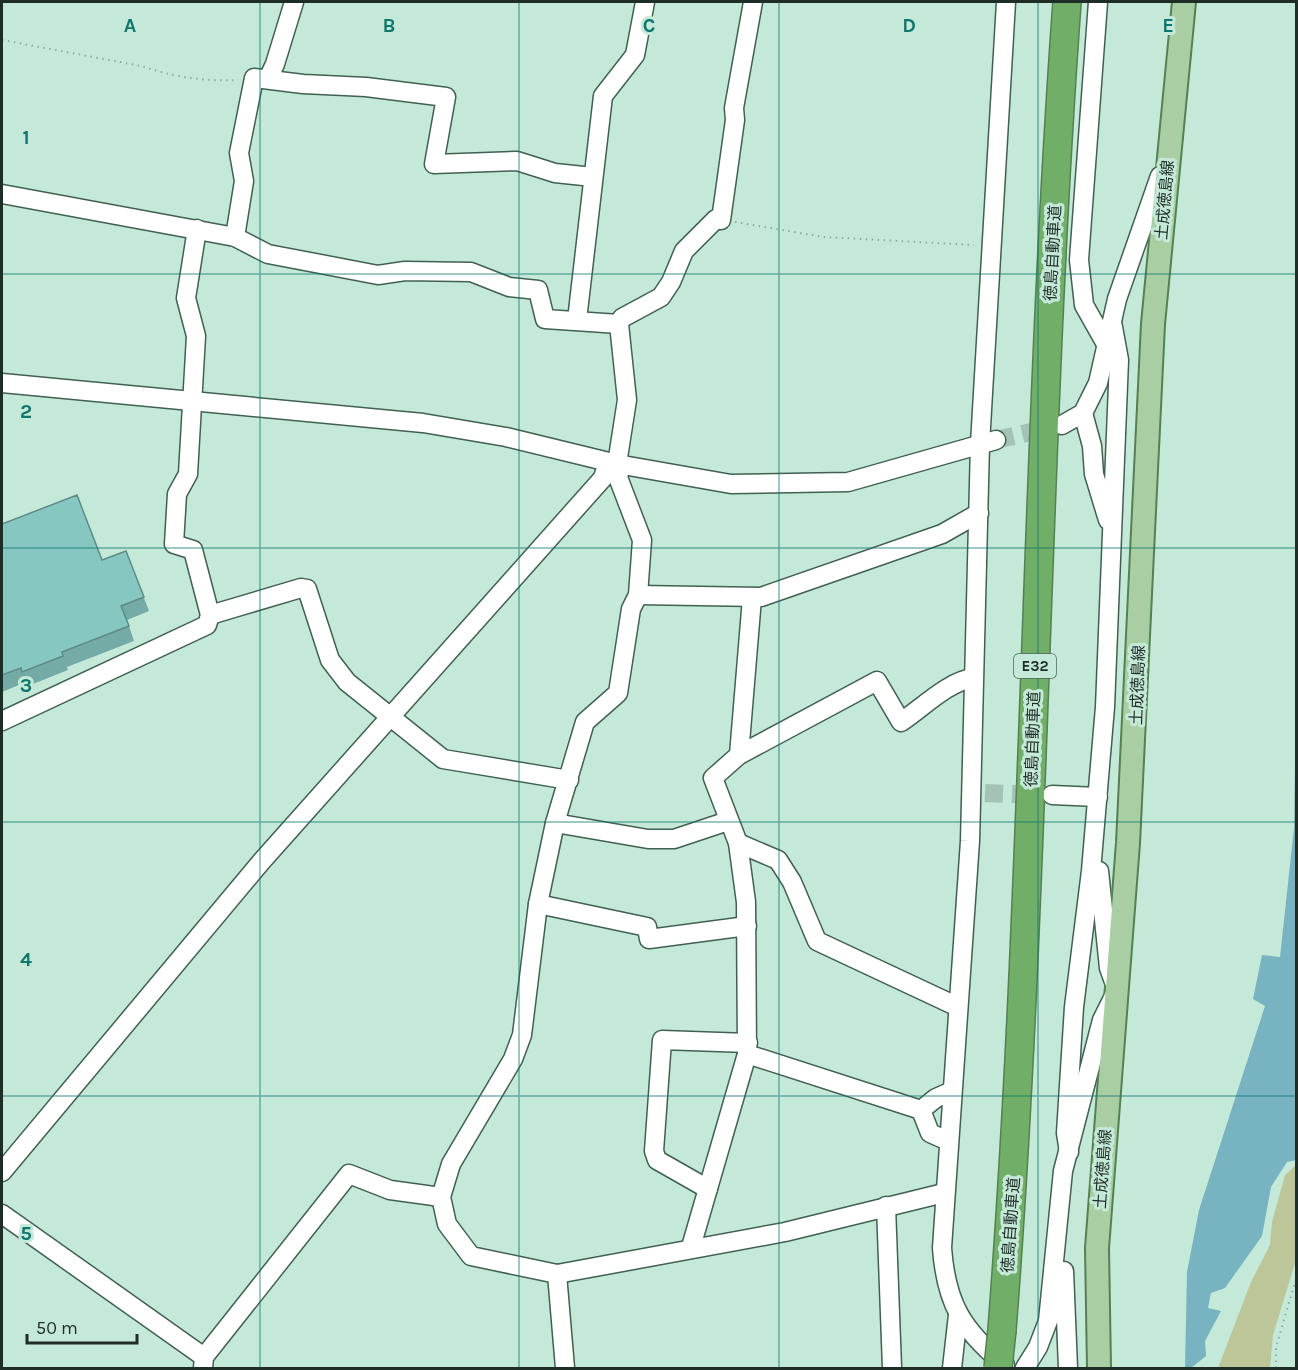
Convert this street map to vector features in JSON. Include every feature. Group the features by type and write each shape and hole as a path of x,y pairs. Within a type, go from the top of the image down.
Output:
{"highway":[{"name":"徳島自動車道","path":"998,1368 1018,1099 1047,329 1067,2"}],"main road":[{"name":"土成徳島線","path":"1099,1368 1097,1248 1136,719 1153,324 1168,148 1184,2"}],"street":[{"path":"235,237 244,181 239,153 261,78 275,64 294,2"},
{"path":"577,320 603,96 635,55 645,2"},
{"path":"2,1172 261,862 603,478 612,463 627,400 620,324 622,318 661,297 671,282 684,251 716,219 721,220 735,120 734,108 753,2"},
{"path":"1006,2 990,246 988,442 979,513 973,678 978,792 944,1193 943,1265 948,1292 958,1315 974,1338 1008,1368"},
{"path":"1098,2 1079,260 1084,305 1107,344"},
{"path":"261,78 303,84 366,87 446,98 434,164 452,166 517,161 555,173 593,177"},
{"path":"1062,425 1083,413 1098,382 1112,322 1168,148"},
{"path":"2,194 235,237 268,254 378,275 405,271 471,272 509,287 538,290 545,319 620,324"},
{"path":"2,721 207,626 210,615 193,550 174,544 177,494 188,474 196,336 186,298 197,229"},
{"path":"1070,1152 1066,1133 1074,1007 1093,850 1105,707 1119,360 1112,322"},
{"path":"2,383 453,427 506,437 612,463 731,484 848,482 988,442"},
{"path":"1083,413 1092,446 1094,474 1112,536"},
{"path":"612,463 642,540 638,595 631,609 618,693 585,722 555,823 538,904 522,1035 513,1059 451,1164 441,1197 447,1224 471,1256 557,1274 691,1247 785,1232 944,1193"},
{"path":"638,595 752,598 782,591 942,534 979,513"},
{"path":"210,615 302,588 307,589 330,660 348,682 443,759 569,780"},
{"path":"740,755 752,598"},
{"path":"691,1247 747,1049 747,926 738,843 713,778 717,772 740,755 877,681 901,722 929,704 932,698 964,679 973,678"},
{"path":"1052,795 1098,797"},
{"path":"555,823 648,839 674,839 728,821"},
{"path":"738,843 777,860 792,882 817,941 958,1007"},
{"path":"1024,1368 1038,1347 1048,1321 1063,1171 1070,1152 1102,1020 1117,990 1109,968 1098,866 1093,850"},
{"path":"538,904 646,927 649,939 747,926"},
{"path":"708,1189 657,1160 654,1151 662,1040 747,1049 921,1110 930,1132 948,1141"},
{"path":"921,1110 936,1098 952,1091"},
{"path":"2,1214 203,1363 349,1174 390,1190 441,1197"},
{"path":"886,1206 892,1368"},
{"path":"1058,1229 1064,1264 1068,1368"},
{"path":"557,1274 565,1368"},
{"path":"952,1368 958,1315"}],"path":[{"path":"2,40 204,79 261,78"},
{"path":"721,220 824,237 990,246"},
{"path":"1276,1368 1276,1347 1296,1279"}],"green space":[{"path":"1296,1165 1296,1260 1273,1335 1270,1368 1218,1368 1251,1282 1270,1245 1272,1222 1285,1175"}],"water":[{"path":"1296,700 1296,1160 1287,1162 1271,1187 1262,1236 1225,1288 1211,1293 1208,1308 1221,1311 1205,1341 1206,1356 1191,1368 1185,1368 1187,1272 1199,1210 1265,1006 1253,999 1262,955 1280,957 1294,828"}],"building":[{"path":"77,495 102,560 126,551 144,597 121,606 129,626 62,652 63,656 22,672 21,668 2,675 2,524"}],"tunnel":[{"path":"996,440 1053,427"},
{"path":"985,793 1040,795"}]}
